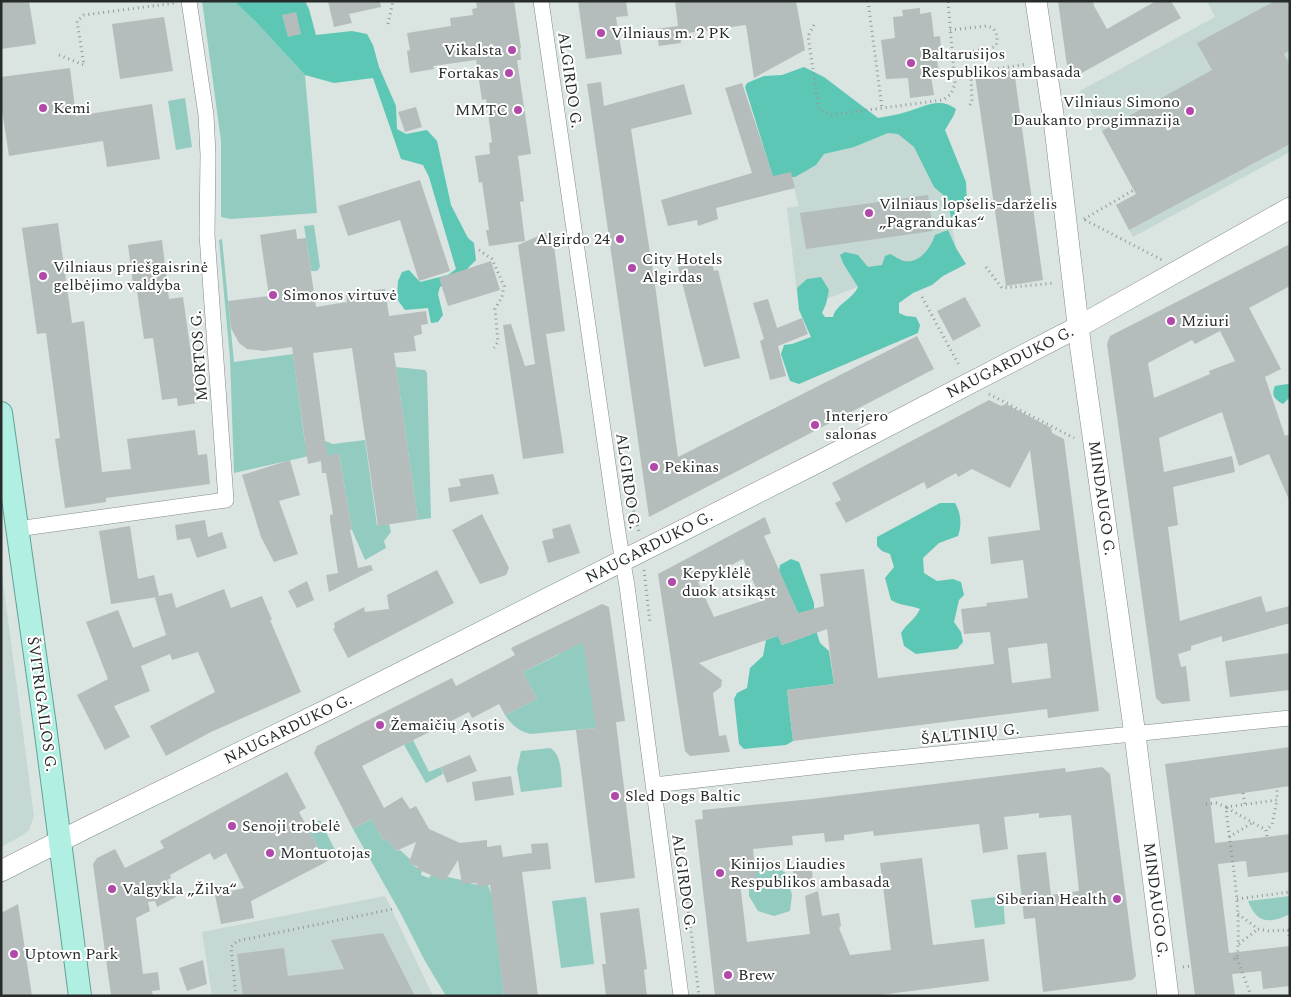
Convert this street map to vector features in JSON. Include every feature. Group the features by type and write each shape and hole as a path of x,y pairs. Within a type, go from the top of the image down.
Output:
{"main road":[{"name":"MINDAUGO G.","path":"1036,1 1045,62 1074,214 1073,282 1078,327 1135,734 1168,996"},
{"name":"NAUGARDUKO G.","path":"1,870 332,708 969,384 1078,327 1290,208"},
{"name":"ŠVITRIGAILOS G.","path":"1,413 80,996"}],"street":[{"name":"MORTOS G.","path":"17,529 226,500 207,235 208,155 206,115 189,1"},
{"name":"ALGIRDO G.","path":"540,1 623,560 681,996"},
{"name":"ŠALTINIŲ G.","path":"654,786 858,762 1290,718"}],"path":[{"path":"58,55 84,65 77,20 84,15 189,1"},
{"path":"388,24 393,1"},
{"path":"868,1 882,108"},
{"path":"814,25 808,36 819,109 830,116 943,100 951,94 955,84 948,1"},
{"path":"950,30 986,26 993,28 998,40 996,46 989,49 952,54"},
{"path":"970,105 972,102 971,73 1045,62"},
{"path":"1074,214 1134,190"},
{"path":"1074,214 1180,269"},
{"path":"479,250 492,259 504,286 502,297 495,309 498,342 494,348"},
{"path":"986,267 1002,288 1073,282"},
{"path":"922,297 969,384 1095,448"},
{"path":"1266,830 1272,826 1277,800 1277,788"},
{"path":"1243,793 1245,805"},
{"path":"1226,808 1277,800"},
{"path":"1206,804 1216,803 1266,830"},
{"path":"1226,808 1237,899 1239,944 1237,958 1251,996"},
{"path":"1229,837 1252,823"},
{"path":"1266,830 1267,836"},
{"path":"1237,899 1290,892"},
{"path":"236,996 231,947 237,941 392,909"},
{"path":"1238,914 1258,929 1289,930 1290,940"},
{"path":"1239,944 1258,929"},
{"path":"1230,960 1237,958"}],"shaded area":[{"name":"Vilniaus Simono Daukanto progimnazija","path":"1207,1 1290,1 1290,152 1133,237 1116,205 1136,194 1080,91 1215,17"},
{"name":"Vilniaus lopšelis-darželis „Pagrandukas“","path":"932,121 956,248 799,310 787,208 799,206 791,172 762,144"},
{"path":"1,567 34,816 29,830 1,847"},
{"path":"385,896 433,996 212,996 202,932"}],"green space":[{"path":"202,1 234,1 305,75 317,213 231,219 221,217 221,141"},
{"path":"234,1 305,1 316,35 352,31 367,34 396,106 397,129 406,134 427,130 437,141 451,205 468,238 474,243 476,260 465,271 440,287 438,294 443,315 438,322 431,323 428,308 405,310 397,299 398,281 402,272 409,270 420,282 448,275 456,269 429,177 423,165 401,159 373,78 334,83 305,75"},
{"path":"804,67 824,77 878,118 937,103 944,103 956,109 945,130 966,182 967,204 951,218 947,198 934,187 914,147 898,134 888,133 854,147 824,154 816,165 795,177 773,177 745,87 747,83 764,76 782,75"},
{"path":"185,98 192,147 176,150 168,101"},
{"path":"314,225 320,267 317,271 311,271 304,226"},
{"path":"948,230 966,264 943,276 932,285 913,293 899,303 899,313 916,317 920,325 918,333 799,384 790,381 781,354 784,345 811,337 799,310 797,288 807,279 821,277 829,290 822,313 825,317 833,317 837,309 858,287 840,255 845,252 858,255 868,267 882,265 885,256 890,254 902,260 915,260 924,254 931,245 935,235"},
{"path":"222,239 234,362 293,354 305,443 325,441 333,444 365,440 377,525 389,524 391,532 384,541 386,548 365,560 352,530 339,454 320,457 309,456 234,473 230,358 219,240"},
{"path":"396,367 425,370 427,373 431,518 418,520"},
{"path":"1290,385 1290,397 1283,404 1274,397 1273,392 1275,386"},
{"path":"940,503 955,503 960,515 959,532 958,536 939,543 923,558 924,573 937,581 953,579 961,582 964,595 959,600 954,622 961,632 963,642 957,649 916,654 904,646 901,633 920,609 891,600 885,578 894,567 890,554 882,551 877,546 877,537"},
{"path":"791,559 799,562 814,603 814,624 820,643 829,651 834,684 787,690 793,741 786,745 744,749 739,744 734,699 737,693 747,688 750,668 763,656 766,640 778,636 782,645 810,635 779,571 780,565"},
{"path":"590,635 596,728 530,734 522,731 510,722 505,715 537,699 523,672 556,656"},
{"path":"413,740 429,772 441,767 443,774 426,783 404,745"},
{"path":"550,748 559,760 562,787 521,792 517,769 521,751"},
{"path":"375,817 382,831 379,833 384,841 387,839 396,851 400,850 411,860 410,863 422,871 421,875 429,878 431,875 445,880 448,877 471,882 471,884 488,885 492,896 504,996 446,996 353,829"},
{"path":"320,820 336,852 326,862 307,827"},
{"path":"770,864 786,873 792,895 790,911 774,916 758,911 749,896 749,878 752,870"},
{"path":"1003,896 1005,924 975,928 971,900"},
{"path":"1290,896 1290,914 1270,920 1260,918 1248,901"},
{"path":"586,897 594,964 561,968 552,901"}],"building":[{"path":"1,1 29,1 36,44 1,49"},
{"path":"328,1 380,1 381,7 349,14 352,23 334,27"},
{"path":"476,1 514,1 521,48 521,60 517,60 531,154 518,156 524,201 520,202 525,241 489,246 486,230 489,230 482,182 479,183 475,156 490,154 489,143 492,142 486,99 482,100 476,60 433,66 434,69 410,73 407,51 410,50 407,33 451,26 450,18 473,15 472,9 477,8"},
{"name":"Vilniaus m. 2 PK","path":"578,1 626,1 628,16 616,17 622,54 586,59"},
{"path":"675,1 796,1 805,50 754,78 746,25 680,34 681,43 659,46 656,29 678,26"},
{"path":"1058,1 1093,1 1107,29 1156,1 1171,1 1181,18 1069,80"},
{"name":"Vilniaus Simono Daukanto progimnazija","path":"1275,1 1290,1 1290,50 1284,54 1290,65 1290,144 1129,230 1116,205 1136,194 1102,131 1212,70 1197,43"},
{"name":"Baltarusijos Respublikos ambasada","path":"920,8 920,14 931,12 934,37 940,36 941,50 936,51 939,75 931,76 934,95 910,98 908,78 886,79 881,40 895,38 893,17 903,16 902,10"},
{"path":"296,12 301,34 288,37 282,15"},
{"path":"164,17 173,71 120,79 112,24"},
{"path":"70,68 76,116 152,104 160,159 107,167 103,141 9,156 1,103 1,77"},
{"path":"1014,70 1043,280 1006,286 975,76"},
{"path":"601,82 604,106 684,84 692,114 631,129 656,292 678,457 917,336 934,369 649,517 587,84"},
{"path":"742,83 773,176 791,172 795,188 716,208 718,219 698,226 697,220 668,226 661,200 752,173 725,88"},
{"path":"416,107 422,127 405,132 398,112"},
{"path":"420,180 450,271 419,281 400,220 348,236 338,206"},
{"path":"928,195 933,231 806,249 800,213"},
{"path":"58,223 72,323 84,321 102,472 131,469 127,439 195,430 198,455 207,454 210,484 106,498 106,502 65,508 55,439 60,438 46,333 37,334 22,228"},
{"path":"296,229 297,239 306,238 316,307 347,302 346,294 385,289 389,316 426,311 428,324 421,325 422,334 414,336 416,351 394,353 418,520 378,526 352,348 313,353 327,455 339,454 352,530 350,530 358,568 371,565 373,570 329,592 326,575 338,573 330,520 330,515 333,514 326,473 322,473 321,461 308,464 292,347 264,351 247,349 239,343 231,328 228,301 269,296 260,235"},
{"path":"552,230 565,331 546,334 564,453 523,459 503,325 511,324 525,366 535,364 518,245"},
{"path":"162,240 169,299 183,297 198,403 178,406 177,398 162,400 153,338 144,339 137,291 134,292 128,245"},
{"path":"1290,244 1290,286 1249,308 1281,369 1265,377 1285,436 1290,434 1290,502 1269,454 1239,466 1222,412 1159,438 1164,472 1232,456 1235,472 1173,487 1178,525 1168,527 1180,621 1261,596 1266,612 1290,606 1290,623 1222,642 1222,636 1191,646 1191,650 1178,654 1181,667 1186,666 1190,701 1162,704 1156,698 1107,344 1110,336","holes":["1220,331 1235,361 1209,371 1210,374 1154,398 1148,363 1192,340 1195,344"]},
{"path":"711,259 714,271 718,270 740,358 704,367 678,267"},
{"path":"491,261 500,290 448,306 439,278"},
{"path":"965,297 981,326 953,341 937,311"},
{"path":"768,299 777,328 802,318 808,334 778,346 786,376 770,380 760,341 764,339 753,303"},
{"path":"989,400 1001,406 1006,404 1051,428 1052,433 1064,439 1099,711 1048,718 1047,709 793,741 787,690 834,684 827,629 782,645 778,636 699,663 722,680 721,687 713,693 719,736 726,735 730,752 690,756 685,751 658,574 765,517 771,533 764,536 798,613 824,606 820,574 864,569 878,678 994,664 990,632 964,634 961,609 987,606 986,603 1028,598 1023,560 991,564 988,537 1040,530 1030,450 1010,488 972,469 958,477 956,473 927,489 924,482 846,523 835,503 841,500 832,483","holes":["743,559 762,601 714,617 698,582","1047,643 1051,678 1012,683 1008,648"]},
{"path":"290,460 300,495 279,501 298,554 274,562 261,537 242,475"},
{"path":"493,474 499,494 450,502 448,488 461,486 459,479"},
{"path":"482,514 509,568 506,575 480,584 452,530"},
{"path":"205,520 208,537 222,532 227,548 197,558 190,538 177,540 175,525"},
{"path":"570,524 580,553 548,563 542,541 554,538 552,529"},
{"path":"130,526 138,579 154,575 159,596 172,593 176,608 224,589 231,608 262,596 272,620 270,620 301,692 211,732 166,756 150,726 215,692 198,652 172,660 170,654 141,666 150,691 114,706 130,737 105,750 77,695 108,679 86,622 118,610 133,648 166,635 155,598 158,597 111,604 99,531"},
{"path":"437,570 454,603 348,658 333,629 335,628 334,623 364,607 365,612 389,609 387,595"},
{"path":"307,581 314,600 297,608 288,591"},
{"path":"602,604 609,607 625,721 616,722 635,878 595,883 576,730 596,728 583,642 523,672 537,699 505,715 499,704 472,718 469,712 362,766 384,808 402,797 410,809 416,806 429,829 460,843 487,840 487,847 501,845 503,857 532,853 531,844 548,843 551,869 522,872 538,996 504,996 490,885 478,887 477,883 462,884 458,860 445,881 417,869 418,867 409,863 416,842 396,851 387,839 384,841 371,819 353,829 314,753 317,746 452,678 456,686 515,655 511,648"},
{"path":"1290,653 1290,690 1230,697 1225,661"},
{"path":"1290,747 1290,786 1210,798 1215,843 1290,834 1290,872 1248,877 1246,861 1218,864 1229,953 1290,946 1290,986 1263,989 1261,971 1232,974 1235,996 1195,996 1165,764"},
{"path":"470,755 477,771 447,783 441,767"},
{"path":"1102,767 1110,774 1136,976 1132,980 1043,992 1035,918 1024,919 1017,855 1046,852 1051,895 1079,891 1071,815 1039,818 1039,813 1004,817 1008,849 983,853 979,824 874,836 873,831 844,835 844,840 825,842 824,833 792,836 793,845 753,849 756,881 740,883 747,942 810,934 805,896 818,891 822,916 839,913 841,926 839,928 850,955 891,950 880,863 922,858 933,945 984,939 989,981 872,996 715,996 695,820 703,819 702,810 812,799 1065,768 1066,772"},
{"path":"287,772 306,808 299,812 326,862 251,901 254,918 221,924 215,895 244,888 226,853 214,860 210,853 170,875 171,878 167,880 176,897 157,907 155,901 148,902 150,911 136,918 143,974 158,972 160,990 152,991 153,996 111,996 93,864 97,858 115,849 125,868 164,848 160,841"},
{"path":"511,776 514,795 475,801 472,782"},
{"path":"812,869 813,886 795,887 793,871"},
{"name":"Uptown Park","path":"18,904 32,996 1,996 1,913"},
{"path":"639,908 647,969 644,970 647,996 606,996 602,964 606,964 600,913"},
{"path":"383,933 415,996 243,996 237,954 284,948 288,976 344,969 331,940"},
{"path":"203,960 207,984 187,991 179,968"}],"place":[{"name":"Vilniaus m. 2 PK","path":"601,33"},
{"name":"Vikalsta","path":"512,50"},
{"name":"Baltarusijos Respublikos ambasada","path":"911,63"},
{"name":"Fortakas","path":"509,73"},
{"name":"Kemi","path":"43,108"},
{"name":"MMTC","path":"518,110"},
{"name":"Vilniaus Simono Daukanto progimnazija","path":"1190,111"},
{"name":"Vilniaus lopšelis-darželis „Pagrandukas“","path":"869,213"},
{"name":"Algirdo 24","path":"620,239"},
{"name":"City Hotels Algirdas","path":"632,268"},
{"name":"Vilniaus priešgaisrinė gelbėjimo valdyba","path":"43,276"},
{"name":"Simonos virtuvė","path":"273,295"},
{"name":"Mziuri","path":"1171,321"},
{"name":"Interjero salonas","path":"815,425"},
{"name":"Pekinas","path":"654,467"},
{"name":"Kepyklėlė duok atsikąst","path":"672,582"},
{"name":"Žemaičių Ąsotis","path":"380,725"},
{"name":"Sled Dogs Baltic","path":"615,796"},
{"name":"Senoji trobelė","path":"232,826"},
{"name":"Montuotojas","path":"270,853"},
{"name":"Kinijos Liaudies Respublikos ambasada","path":"720,873"},
{"name":"Valgykla „Žilva“","path":"112,889"},
{"name":"Siberian Health","path":"1117,899"},
{"name":"Uptown Park","path":"14,954"},
{"name":"Brew","path":"728,975"}]}
